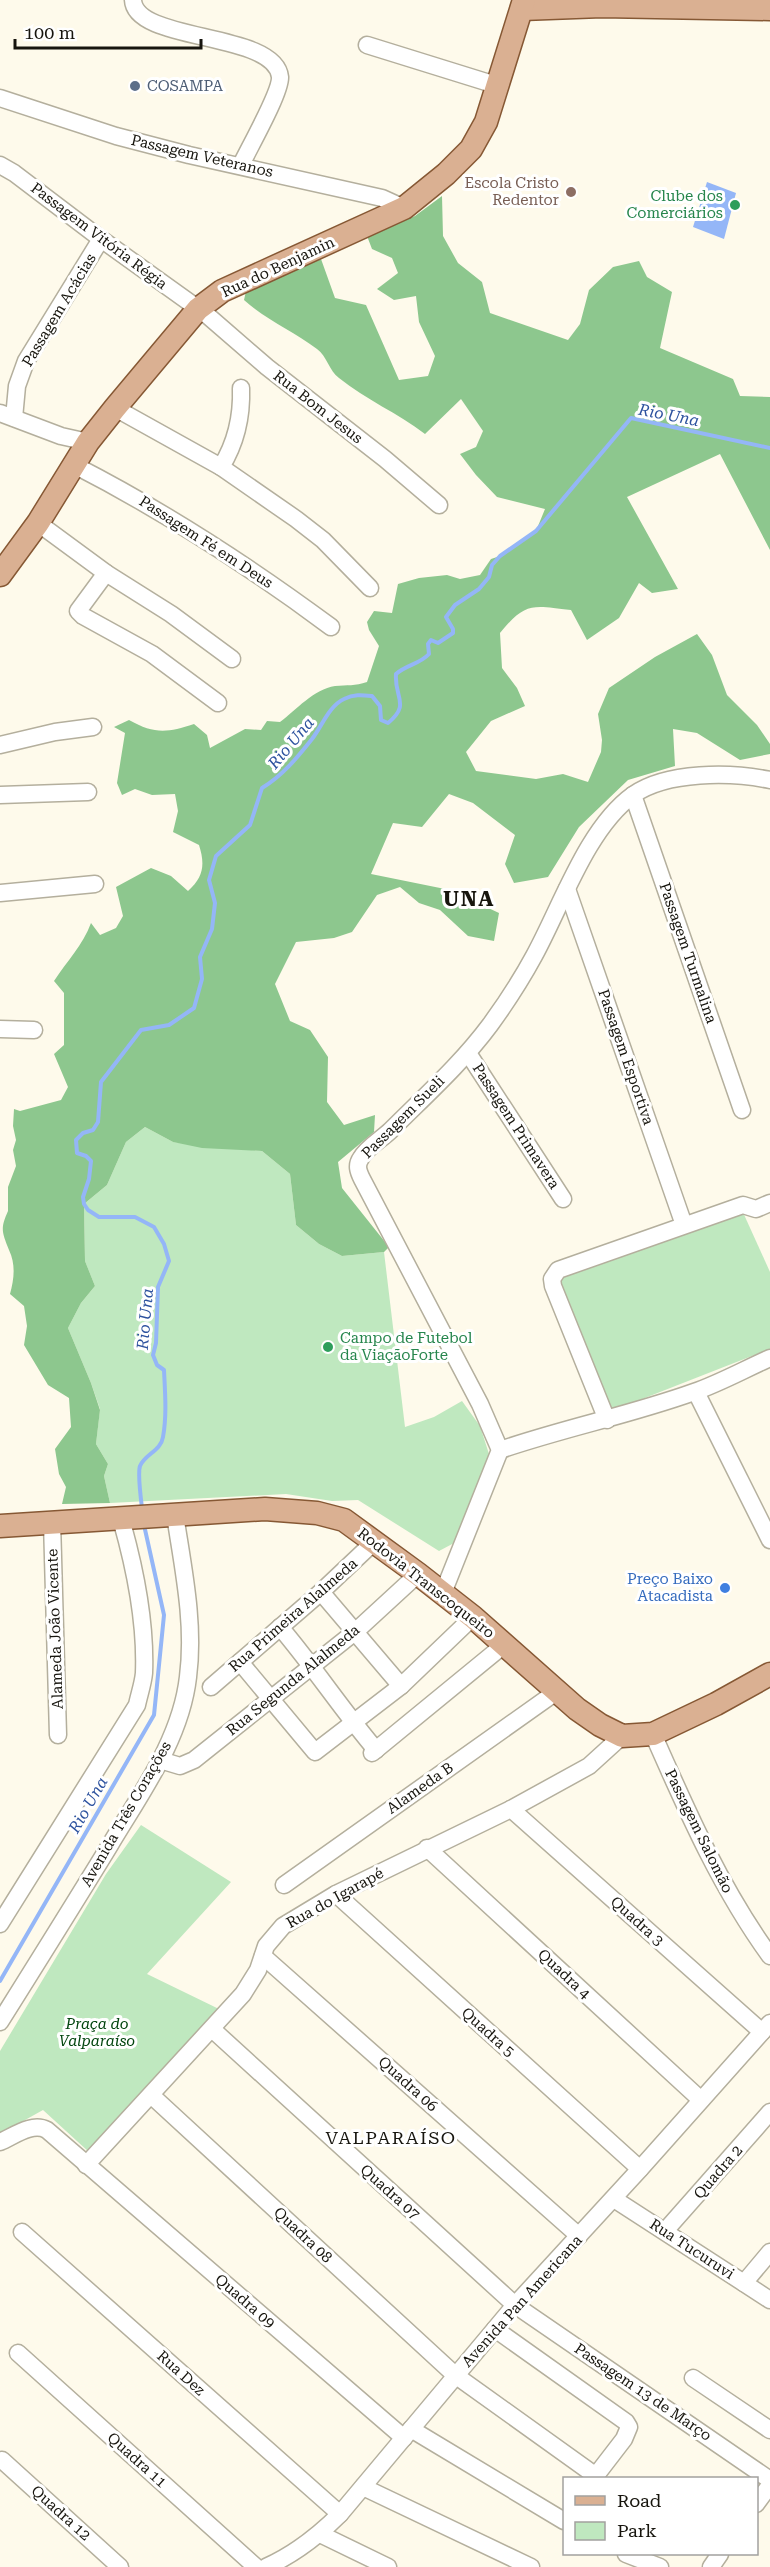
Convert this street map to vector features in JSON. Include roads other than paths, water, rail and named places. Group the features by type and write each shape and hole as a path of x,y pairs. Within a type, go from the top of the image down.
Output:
{"main road":[{"path":"524,4 770,9"},
{"name":"Rua do Benjamin","path":"0,575 38,523 88,442 198,309 222,291 404,208 446,174 471,149 486,122 499,87 524,4"},
{"name":"Rodovia Transcoqueiro","path":"0,1526 265,1509 317,1513 344,1520 473,1617 556,1692 600,1725 622,1736"},
{"path":"622,1736 653,1734 716,1704 770,1674"}],"street":[{"path":"133,0 133,6 141,15 153,21 211,40 257,50 268,56 277,66 280,78 274,97 241,165"},
{"path":"367,45 499,87"},
{"name":"Passagem Veteranos","path":"0,98 116,136 189,155 382,198 404,208"},
{"name":"Passagem Vitória Régia","path":"0,165 14,172 198,309"},
{"name":"Passagem Acácias","path":"7,416 26,361 101,239"},
{"name":"Rua Bom Jesus","path":"198,309 439,505"},
{"path":"221,467 231,451 237,434 242,403 241,388"},
{"path":"115,408 221,467 296,519 323,540 370,588"},
{"path":"7,416 61,436 88,442"},
{"name":"Passagem Fé em Deus","path":"74,465 137,497 263,577 331,627"},
{"path":"38,523 106,573 171,614 232,658"},
{"path":"106,573 78,610 83,616 152,654 218,703"},
{"path":"0,745 55,732 93,727"},
{"name":"Passagem Sueli","path":"500,1450 480,1404 358,1171 362,1155 468,1053 534,956 567,889 601,829 633,795 646,788 669,781 704,776 734,774 770,780"},
{"path":"0,795 88,792"},
{"name":"Passagem Turmalina","path":"633,795 742,1110"},
{"path":"0,893 95,884"},
{"name":"Passagem Esportiva","path":"567,889 684,1225"},
{"path":"0,1029 34,1030"},
{"name":"Passagem Primavera","path":"468,1053 563,1199"},
{"path":"607,1420 553,1286 554,1275 558,1270 743,1205 756,1209 770,1203"},
{"path":"443,1593 500,1450 561,1430 607,1420 696,1392 770,1358"},
{"path":"696,1392 770,1540"},
{"name":"Avenida Três Corações","path":"0,2022 160,1760 180,1716 188,1679 191,1638 171,1515"},
{"path":"0,1924 137,1705 144,1675 142,1638 134,1565 125,1519"},
{"name":"Alameda João Vicente","path":"52,1522 58,1735"},
{"name":"Rua Primeira Alalmeda","path":"211,1687 375,1542"},
{"name":"Rua Segunda Alalmeda","path":"160,1760 180,1766 194,1760 356,1631 418,1574"},
{"path":"321,1592 400,1686"},
{"path":"240,1662 315,1752 400,1686 473,1617"},
{"path":"280,1627 312,1665 374,1752 505,1644"},
{"name":"Alameda B","path":"284,1885 556,1692"},
{"name":"Passagem Salomão","path":"653,1734 700,1840 734,1902 770,1956"},
{"name":"Rua do Igarapé","path":"86,2165 212,2030 252,1983 274,1935 283,1926 336,1894 511,1809 589,1766 622,1736"},
{"name":"Quadra 3","path":"511,1809 766,2027"},
{"name":"Quadra 4","path":"427,1848 701,2100"},
{"name":"Quadra 5","path":"336,1894 640,2169"},
{"name":"Quadra 06","path":"263,1956 579,2236"},
{"name":"Avenida Pan Americana","path":"266,2567 302,2548 340,2514 461,2379 495,2329 515,2305 614,2199 766,2027"},
{"name":"Quadra 07","path":"212,2030 515,2305"},
{"name":"Quadra 08","path":"151,2095 461,2379 595,2477"},
{"name":"Quadra 2","path":"665,2231 770,2112"},
{"path":"0,2142 32,2127 40,2126 86,2165"},
{"name":"Quadra 09","path":"86,2165 411,2434 563,2520"},
{"name":"Rua Tucuruvi","path":"614,2199 770,2300"},
{"name":"Rua Dez","path":"22,2232 340,2514"},
{"path":"744,2283 770,2252"},
{"name":"Passagem 13 de Março","path":"515,2305 770,2480"},
{"path":"495,2329 626,2422 628,2432 595,2477"},
{"name":"Quadra 11","path":"18,2353 256,2567"},
{"path":"693,2378 770,2430"},
{"name":"Quadra 12","path":"2,2460 120,2567"},
{"path":"758,2501 770,2485"},
{"path":"363,2487 531,2567"},
{"path":"320,2534 388,2567"},
{"path":"631,2555 660,2567"}],"water":[{"path":"707,182 736,193 724,239 693,227"}],"waterway":[{"name":"Rio Una","path":"142,1508 140,1466 162,1442 164,1429 164,1370 157,1365 153,1355 156,1343 158,1287 169,1261 164,1244 154,1227 135,1217 99,1217 88,1210 83,1197 89,1179 91,1161 86,1156 77,1153 76,1140 83,1133 93,1130 98,1122 101,1082 141,1030 169,1025 194,1008 202,979 200,957 212,929 215,903 209,880 216,856 250,825 262,788 295,760 339,702 348,697 372,696 380,706 381,720 388,723 395,716 400,705 396,674 429,654 428,644 431,640 438,643 453,633 446,617 455,605 479,589 489,577 492,565 500,556 536,531 631,418 770,448"},
{"name":"Rio Una","path":"0,1981 154,1715 164,1615 144,1525"}],"place":[{"name":"COSAMPA","path":"135,86"},
{"name":"Escola Cristo Redentor","path":"571,192"},
{"name":"Clube dos Comerciários","path":"735,205"},
{"name":"Campo de Futebol da ViaçãoForte","path":"328,1347"},
{"name":"Preço Baixo Atacadista","path":"725,1588"}],"district":[{"name":"UNA","path":"469,899"},
{"name":"VALPARAÍSO","path":"391,2137"}],"park label":[{"name":"Praça do Valparaíso","path":"97,2032"}]}
